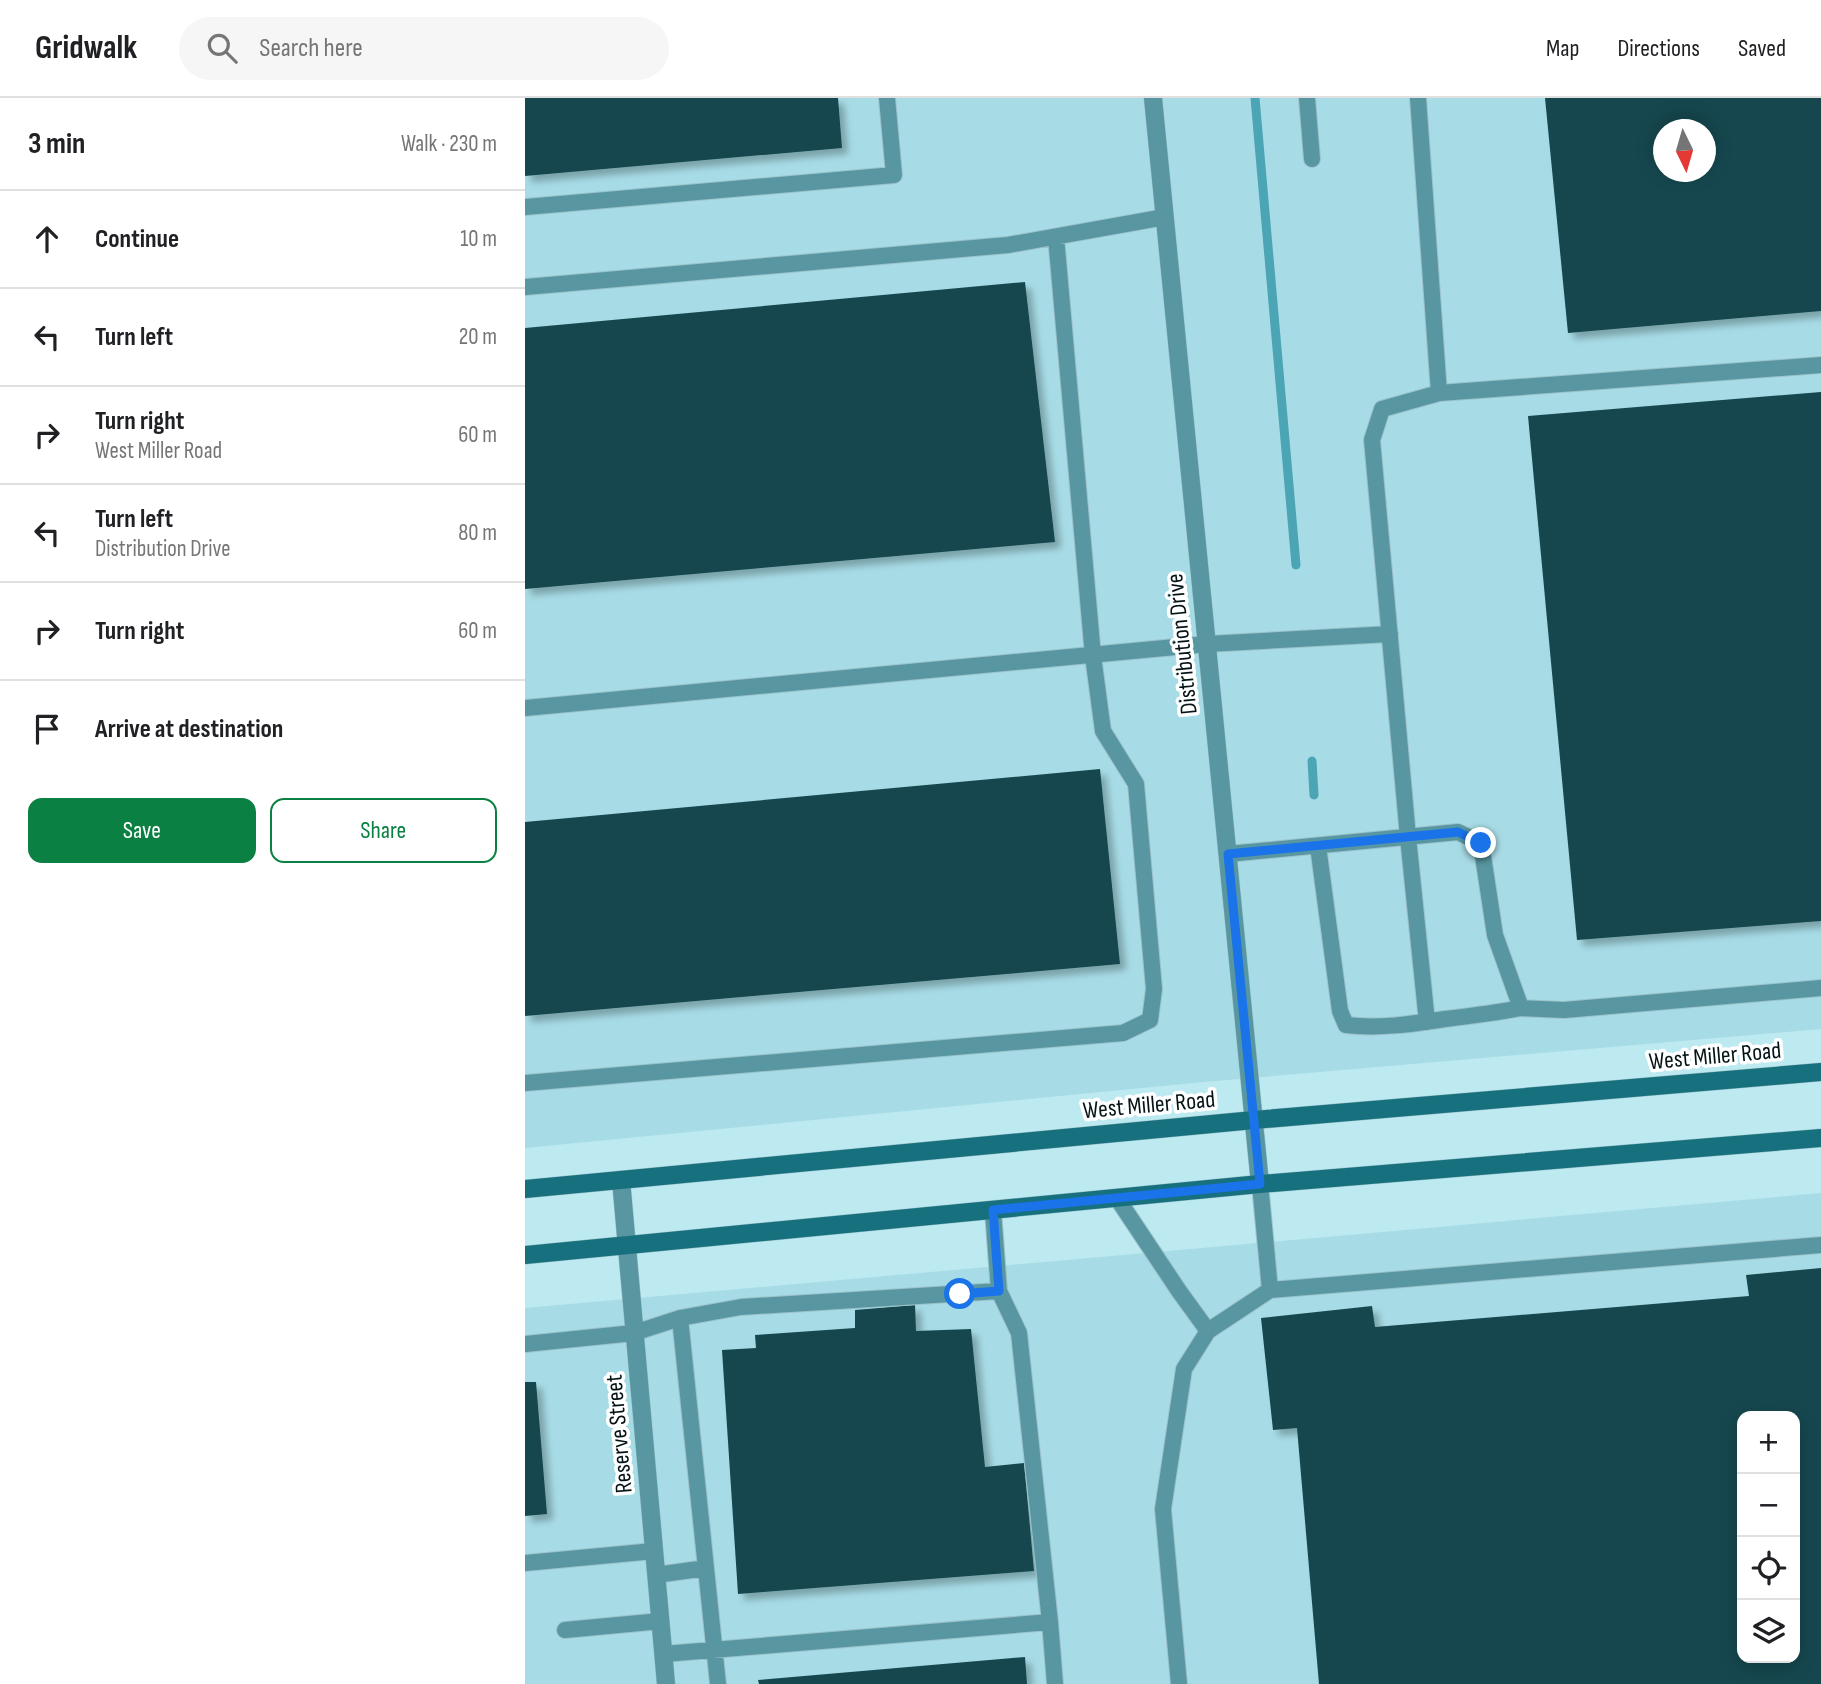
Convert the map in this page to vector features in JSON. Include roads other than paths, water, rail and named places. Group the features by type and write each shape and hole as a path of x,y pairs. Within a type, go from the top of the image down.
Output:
{"main road":[{"name":"West Miller Road","path":"525,1189 1254,1120 1821,1072"},
{"path":"525,1255 1260,1184 1821,1138"}],"street":[{"name":"Distribution Drive","path":"1153,98 1260,1184"},
{"name":"Reserve Street","path":"621,1180 665,1684"}],"lane":[{"path":"525,207 894,175 887,98"},
{"path":"1307,98 1312,159"},
{"path":"1418,98 1439,393"},
{"path":"525,287 1008,245 1165,217"},
{"path":"525,1083 1123,1034 1150,1020 1154,989 1136,783 1103,731 1093,656 1056,237"},
{"path":"1427,1022 1372,440 1382,409 1439,393 1821,365"},
{"path":"525,708 1207,644 1390,634"},
{"path":"1228,854 1458,832 1481,843 1495,935 1521,1008"},
{"path":"1318,846 1340,1011 1346,1025 1380,1027 1479,1016 1521,1008 1564,1010 1821,988"},
{"path":"1260,1184 1270,1290"},
{"path":"1117,1198 1208,1331"},
{"path":"993,1210 999,1291 1019,1333 1055,1684"},
{"path":"1179,1684 1163,1509 1184,1369 1208,1331 1270,1290 1821,1245"},
{"path":"525,1344 634,1333 680,1318 741,1307 999,1291"},
{"path":"680,1318 718,1684"},
{"path":"525,1563 654,1551"},
{"path":"656,1575 706,1568"},
{"path":"565,1630 661,1621"},
{"path":"664,1654 1050,1622"}],"waterway":[{"path":"1255,98 1296,565"},
{"path":"1312,761 1314,795"}]}
